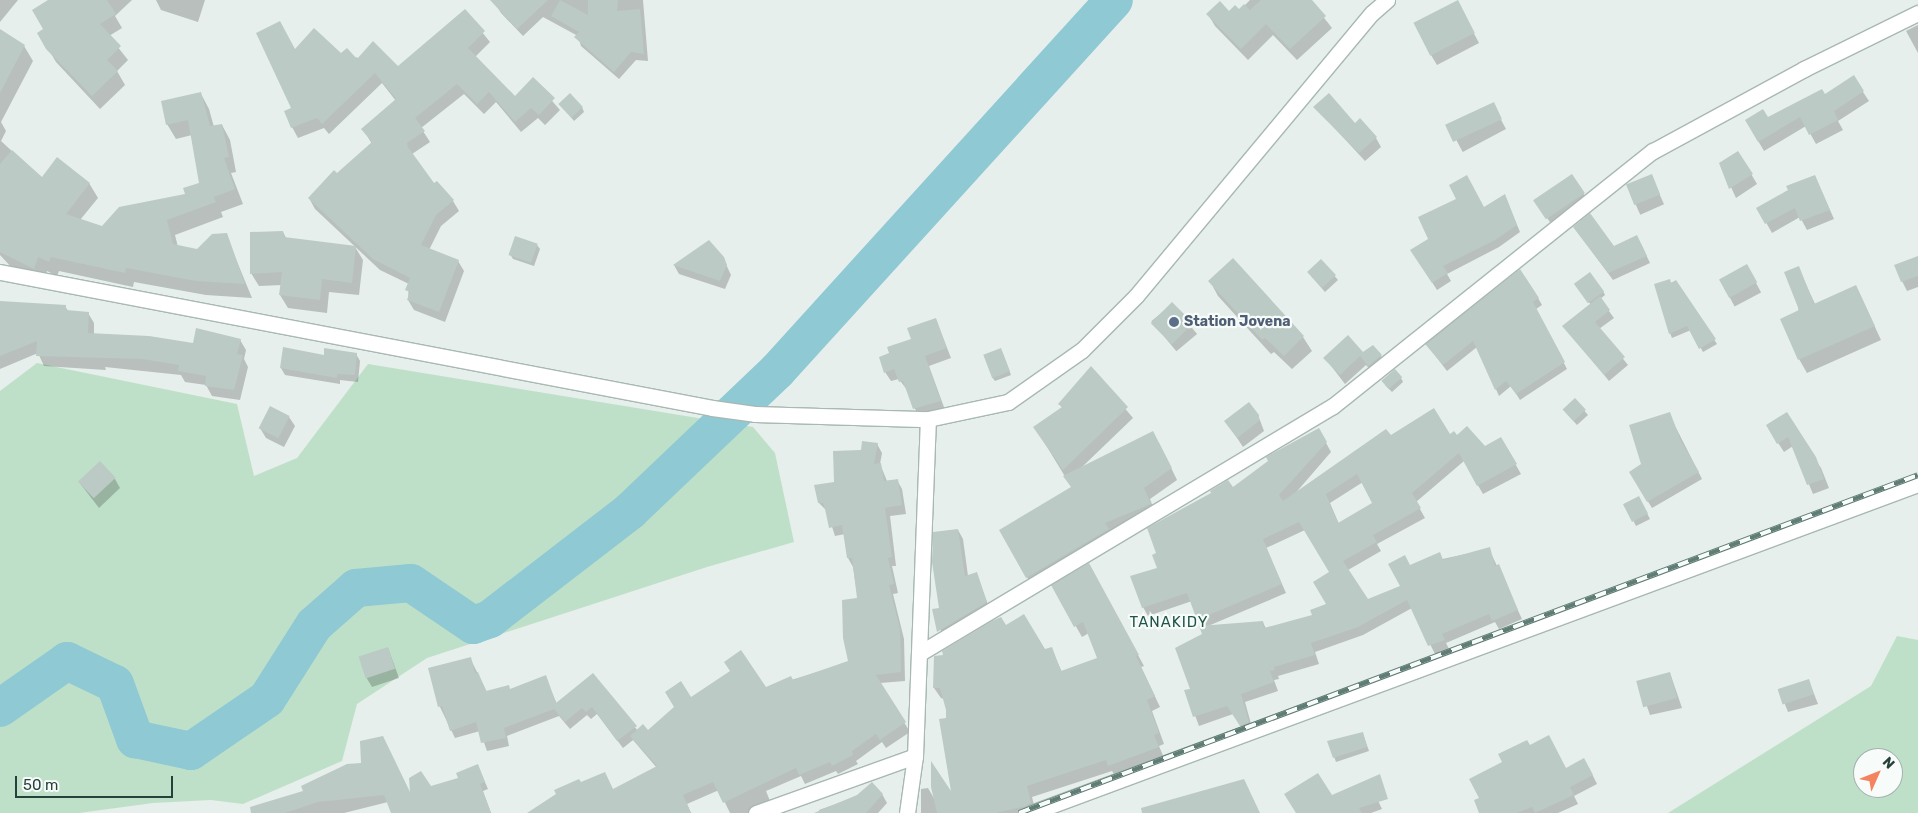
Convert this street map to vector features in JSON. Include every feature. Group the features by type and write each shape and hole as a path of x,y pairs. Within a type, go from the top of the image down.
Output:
{"street":[{"path":"0,272 712,408 754,414 928,419 1008,402 1082,350 1136,296 1372,13 1387,0"},
{"path":"920,653 1333,406 1653,152 1804,69 1918,13"},
{"path":"907,813 915,756 928,419"},
{"path":"1031,813 1918,484"},
{"path":"756,813 915,756"}],"green space":[{"path":"37,363 237,404 254,476 297,458 368,364 753,427 775,453 794,542 707,567 427,658 357,704 342,761 243,804 211,800 153,803 79,813 0,813 0,391"},
{"path":"1897,636 1918,640 1918,813 1668,813 1871,686"}],"building":[{"path":"48,0 107,0 116,14 100,24 121,46 107,60 118,71 92,96 46,49 37,33 43,29 32,10"},
{"path":"490,0 548,0 517,29"},
{"path":"560,0 588,15 588,0 618,0 617,11 640,9 644,54 631,52 614,72 574,37 579,32 551,16"},
{"path":"1261,0 1312,0 1326,16 1290,49 1266,24 1241,49 1206,14 1220,1 1229,11 1235,5 1239,9 1244,4 1250,10"},
{"path":"1458,0 1475,33 1430,56 1413,23"},
{"path":"465,9 485,31 468,48 515,96 533,77 555,98 539,115 531,108 515,122 489,92 477,104 457,84 415,118 425,131 407,143 408,147 434,183 437,181 454,200 436,215 421,245 459,260 439,312 407,300 410,292 405,290 410,278 373,259 308,198 334,170 337,173 372,142 361,129 396,99 375,73 322,124 317,118 291,128 284,111 291,108 256,33 280,21 295,49 314,28 341,53 347,48 357,59 373,41 398,66"},
{"path":"0,29 25,45 0,93"},
{"path":"1854,75 1864,91 1834,111 1838,120 1809,135 1800,117 1758,142 1745,120 1763,109 1768,117 1822,89 1825,94"},
{"path":"201,92 210,126 222,124 229,157 224,158 235,189 214,197 216,202 167,220 173,244 197,249 212,234 227,233 245,284 196,281 126,268 125,273 51,257 49,262 38,257 34,269 0,252 0,164 12,150 42,177 57,157 90,183 66,214 102,226 119,207 185,194 183,188 199,183 188,120 166,125 161,101"},
{"path":"570,93 583,107 571,118 558,104"},
{"path":"1329,93 1355,123 1360,118 1377,137 1359,153 1313,107"},
{"path":"1494,102 1502,119 1453,142 1445,125"},
{"path":"1738,151 1753,174 1729,189 1719,163"},
{"path":"1572,174 1585,193 1546,219 1533,200"},
{"path":"1652,174 1660,194 1634,205 1626,184"},
{"path":"1467,175 1484,207 1505,194 1517,225 1495,240 1443,266 1448,273 1432,283 1410,250 1428,239 1418,217 1456,199 1449,185"},
{"path":"1815,175 1830,210 1800,221 1795,208 1765,224 1756,208 1788,190 1786,186"},
{"path":"1590,213 1614,246 1637,235 1647,256 1608,273 1573,227"},
{"path":"283,231 284,237 356,246 352,283 322,279 320,300 279,295 282,272 250,274 250,232"},
{"path":"515,236 538,244 531,263 508,255"},
{"path":"709,240 724,257 727,265 720,281 673,265"},
{"path":"1918,256 1918,276 1901,282 1894,265"},
{"path":"1233,258 1304,336 1284,356 1265,338 1262,340 1208,281"},
{"path":"1321,259 1336,275 1322,288 1307,272"},
{"path":"1747,264 1757,282 1729,298 1719,280"},
{"path":"1799,266 1814,304 1856,285 1875,326 1798,360 1780,319 1799,310 1784,272"},
{"path":"1520,269 1539,298 1533,302 1565,362 1516,394 1506,381 1495,390 1473,341 1443,365 1425,344"},
{"path":"1590,272 1604,291 1588,303 1574,284"},
{"path":"1670,279 1671,283 1676,280 1716,339 1699,349 1687,326 1669,334 1654,284"},
{"path":"1600,296 1610,310 1595,322 1625,357 1604,375 1562,326"},
{"path":"0,301 66,305 66,310 89,312 88,333 149,336 193,343 196,328 241,339 237,354 243,355 234,390 205,386 206,376 178,371 179,365 142,359 36,356 37,341 0,356"},
{"path":"1172,302 1193,323 1172,344 1151,323"},
{"path":"936,318 947,348 925,356 941,401 913,409 903,381 899,382 894,369 884,373 879,357 889,353 887,347 911,339 907,328"},
{"path":"1348,335 1363,352 1373,345 1382,355 1368,366 1360,356 1340,375 1323,358"},
{"path":"283,347 324,355 324,348 357,353 355,375 337,374 337,378 280,368"},
{"path":"1001,348 1010,371 992,378 983,355"},
{"path":"1091,366 1128,407 1063,470 1033,427 1062,407 1058,404"},
{"path":"1395,369 1402,377 1389,389 1381,381"},
{"path":"1575,398 1586,410 1573,421 1563,410"},
{"path":"1249,402 1259,415 1259,421 1237,438 1224,421"},
{"path":"270,406 290,416 278,438 259,428"},
{"path":"1434,408 1450,434 1454,431 1457,435 1467,426 1485,446 1501,437 1517,464 1477,486 1459,453 1412,493 1421,508 1373,535 1377,542 1343,561 1368,599 1400,586 1388,564 1405,555 1410,565 1440,552 1443,560 1490,547 1495,566 1499,564 1518,610 1492,621 1489,614 1442,634 1445,640 1428,646 1407,600 1358,627 1311,643 1315,655 1274,667 1275,670 1270,671 1274,682 1241,694 1249,722 1240,726 1227,706 1193,717 1184,690 1190,689 1175,648 1202,634 1199,626 1263,621 1264,628 1312,615 1310,610 1326,604 1313,582 1329,572 1299,522 1263,539 1282,584 1197,620 1187,593 1142,608 1130,576 1157,568 1152,555 1156,553 1147,528 1211,493 1210,491 1228,480 1233,487 1268,461 1266,457 1319,428 1327,442 1279,495 1283,501 1386,429 1391,435","holes":["1357,474 1372,503 1338,523 1326,494"]},
{"path":"1670,412 1681,441 1699,472 1647,502 1629,472 1641,464 1629,425"},
{"path":"1787,412 1816,457 1824,479 1807,485 1788,437 1777,444 1766,425"},
{"path":"1153,431 1172,468 1144,488 1151,504 1105,523 1109,529 1026,578 999,530 1071,487 1063,476"},
{"path":"862,441 878,443 874,464 881,463 884,481 898,479 902,505 885,508 892,557 888,558 894,584 889,585 900,629 901,672 876,675 906,722 880,740 876,734 852,751 853,755 832,766 830,762 799,775 796,768 723,803 713,782 683,795 691,813 527,813 556,794 554,790 579,779 581,782 605,772 613,789 657,766 630,736 643,724 648,730 674,707 665,692 681,681 691,697 730,671 724,662 741,650 766,687 791,676 793,680 848,661 843,638 842,600 857,598 852,558 847,558 842,525 829,528 823,503 818,503 814,485 834,482 833,451 861,450"},
{"path":"100,461 116,478 94,498 78,481"},
{"path":"1639,496 1648,514 1632,522 1623,504"},
{"path":"958,529 965,576 977,572 987,602 937,632 932,609 939,608 932,562 933,532"},
{"path":"1089,563 1139,655 1136,656 1155,696 1147,700 1159,733 1154,735 1159,747 1108,766 1106,760 1027,786 1031,803 1026,806 996,813 937,813 931,787 931,761 951,791 939,719 946,718 946,710 940,688 933,688 934,656 943,655 942,651 992,621 1001,617 1006,625 1024,614 1045,649 1052,647 1061,671 1097,658 1083,622 1074,627 1051,585"},
{"path":"388,647 395,669 366,678 359,657"},
{"path":"471,657 475,673 478,672 486,691 509,685 510,689 546,675 556,703 593,673 637,726 617,741 592,707 586,712 582,708 565,722 554,709 504,728 506,738 481,743 476,722 450,731 442,706 438,707 428,668"},
{"path":"1670,672 1677,698 1643,707 1636,681"},
{"path":"1809,679 1814,694 1783,704 1778,689"},
{"path":"1363,732 1367,747 1333,758 1327,741"},
{"path":"1549,735 1566,768 1584,758 1593,775 1570,787 1574,795 1535,813 1532,807 1517,813 1479,813 1474,800 1479,798 1469,779 1502,762 1498,754 1527,740 1530,745"},
{"path":"383,736 410,792 409,778 421,771 431,786 458,778 456,773 478,764 485,782 480,784 491,813 391,813 384,795 318,802 285,813 251,813 250,807 303,791 301,786 347,764 361,763 360,741"},
{"path":"1318,773 1332,795 1380,774 1388,799 1359,808 1362,813 1296,813 1284,794"},
{"path":"1244,779 1260,813 1142,813 1141,808"},
{"path":"872,782 883,794 866,813 814,813 857,795"}],"waterway":[{"path":"0,708 67,661 115,684 135,739 191,751 267,699 314,625 356,588 411,583 473,625 490,619 630,511 777,371 1114,0"}],"railway":[{"path":"1019,813 1918,475"}],"place":[{"name":"Station Jovena","path":"1174,322"}],"district":[{"name":"TANAKIDY","path":"1169,623"}]}
